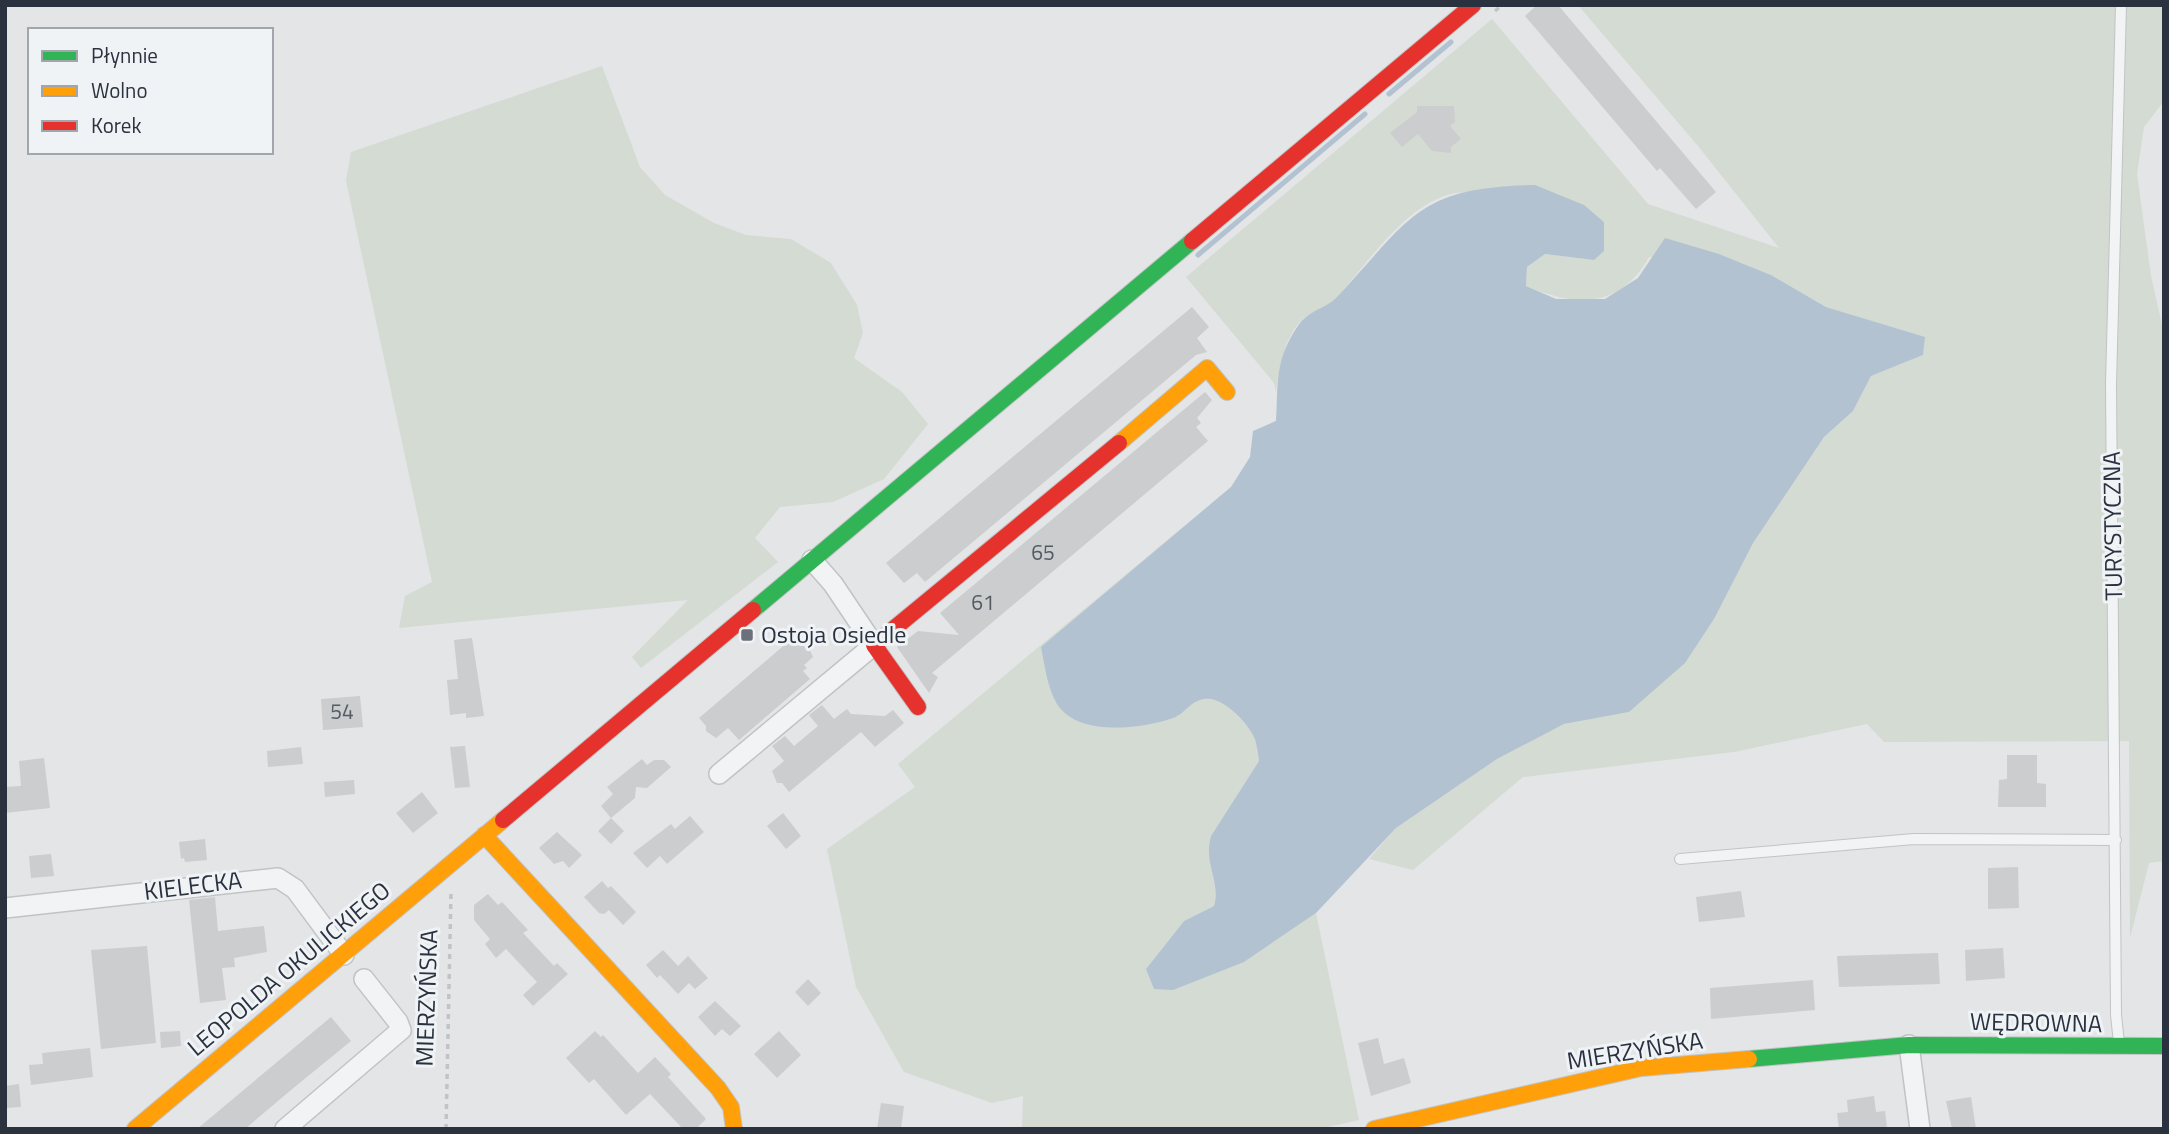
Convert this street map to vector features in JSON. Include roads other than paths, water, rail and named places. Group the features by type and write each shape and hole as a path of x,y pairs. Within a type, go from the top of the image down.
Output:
{"street":[{"name":"LEOPOLDA OKULICKIEGO","path":"135,1129 1474,5"},
{"path":"719,774 1028,520 1207,368 1227,392"},
{"path":"812,560 833,584 918,707"},
{"path":"478,839 718,1088 731,1107 734,1129"},
{"name":"KIELECKA","path":"5,908 278,878 295,889 345,955"},
{"path":"285,1129 401,1030 398,1022 363,979"},
{"path":"1909,1045 1920,1129"},
{"name":"WĘDROWNA","path":"1909,1045 2164,1046"},
{"name":"MIERZYŃSKA","path":"1374,1129 1640,1068 1909,1045"}],"lane":[{"name":"TURYSTYCZNA","path":"2120,1047 2116,1016 2111,384 2121,5"},
{"path":"1680,859 1914,839 2116,840"}],"water":[{"path":"1535,185 1584,205 1604,222 1604,251 1594,260 1545,254 1527,267 1526,286 1556,299 1605,299 1638,278 1665,238 1719,254 1771,275 1826,307 1925,337 1923,355 1871,376 1853,411 1824,437 1753,543 1714,619 1685,663 1629,712 1564,724 1497,759 1396,828 1316,913 1244,962 1173,990 1154,989 1146,969 1184,921 1214,906 1216,897 1209,855 1211,836 1259,761 1255,741 1250,729 1239,717 1226,705 1211,699 1195,702 1173,718 1144,725 1111,728 1079,722 1067,715 1057,704 1041,647 1231,487 1250,457 1253,431 1276,421 1281,362 1296,329 1303,319 1337,297 1401,227 1440,200 1465,192"}],"waterway":[{"path":"1389,94 1451,42"},
{"path":"1198,255 1365,114"}],"place":[{"name":"Ostoja Osiedle","path":"747,635"}]}
